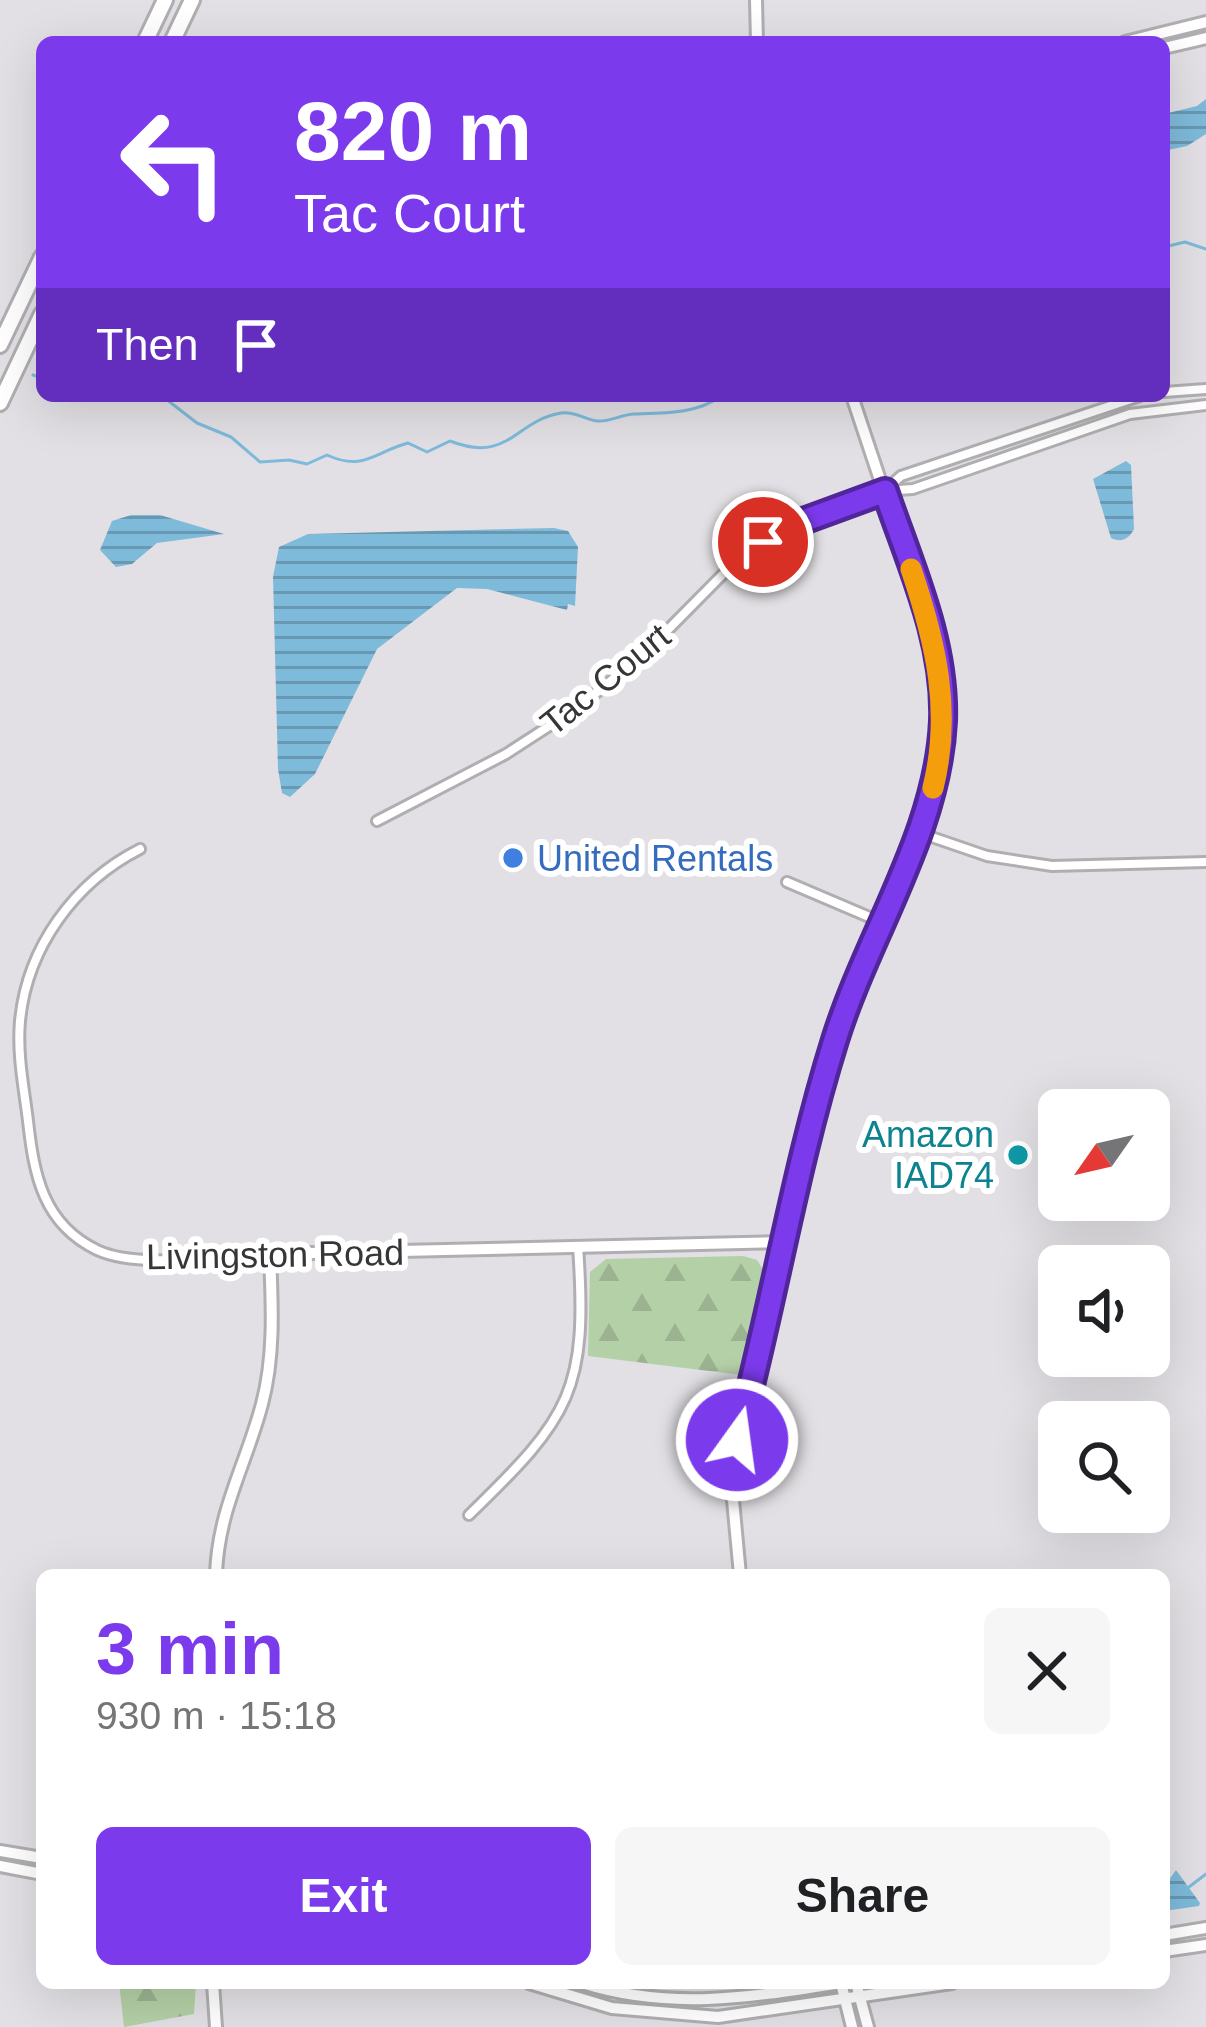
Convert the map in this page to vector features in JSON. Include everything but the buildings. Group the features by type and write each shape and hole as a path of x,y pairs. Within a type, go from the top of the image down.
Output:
{"highway":[{"path":"148,36 165,0"},
{"path":"175,36 191,0"},
{"path":"0,345 36,270"},
{"path":"0,403 36,327"}],"main road":[{"path":"756,0 757,36"},
{"path":"1149,36 1206,22"},
{"path":"1170,47 1206,38"},
{"path":"742,1569 733,1500 735,1456 785,1242 836,1036 917,832 940,757 942,683 926,612 854,402"},
{"name":"Livingston Road","path":"270,1254 785,1242"},
{"path":"216,1569 220,1525 266,1387 272,1331 270,1254"},
{"path":"0,1851 36,1857"},
{"path":"0,1866 36,1873"},
{"path":"1170,1934 1206,1928"},
{"path":"1170,1950 1206,1945"},
{"path":"213,1989 216,2027"},
{"path":"549,1989 612,2008 676,2016 727,2016 913,1989"},
{"path":"605,1989 687,2002 801,1989"},
{"path":"842,1989 852,2027"},
{"path":"858,1989 868,2027"}],"street":[{"path":"1170,392 1206,389"},
{"path":"885,491 901,476 1122,402"},
{"path":"885,491 913,489 1130,414 1206,405"},
{"name":"Tac Court","path":"376,821 506,754 577,708 641,657 728,569 763,542 806,520 885,491"},
{"path":"917,832 986,856 1052,866 1206,862"},
{"name":"Livingston Road","path":"140,848 104,870 80,893 46,939 30,976 21,1018 20,1058 37,1183 63,1225 100,1251 148,1259 270,1254"},
{"path":"787,882 881,922"},
{"path":"469,1515 532,1452 571,1390 582,1320 578,1246"}],"green space":[{"path":"743,1256 757,1260 763,1282 741,1375 588,1356 590,1272 606,1259"},
{"path":"120,1989 196,1989 194,2014 124,2027"}],"water":[{"path":"1206,99 1206,134 1170,150 1170,113"},
{"path":"1126,461 1131,465 1134,529 1118,540 1111,538 1093,479"},
{"path":"160,515 224,534 157,543 132,564 116,567 100,550 112,521"},
{"path":"568,531 578,547 575,606 568,604 567,610 487,589 457,588 377,649 315,774 290,797 282,793 273,577 279,547 308,534"},
{"path":"1176,1870 1199,1906 1170,1910 1170,1878"}],"waterway":[{"path":"1170,246 1185,242 1206,249"},
{"path":"170,402 197,423 231,437 260,462 307,464 327,455 360,461 408,443 427,452 450,441 486,447 561,413 602,421 712,402"},
{"path":"1189,1887 1206,1874"}],"slow traffic":[{"path":"911,569 934,639 942,683 943,723 933,788"}],"place":[{"name":"United Rentals","path":"513,858"},
{"name":"Amazon IAD74","path":"1018,1155"}],"route":[{"path":"737,1440 827,1066 927,808 943,723 934,639 885,491 788,527 763,542"}]}
